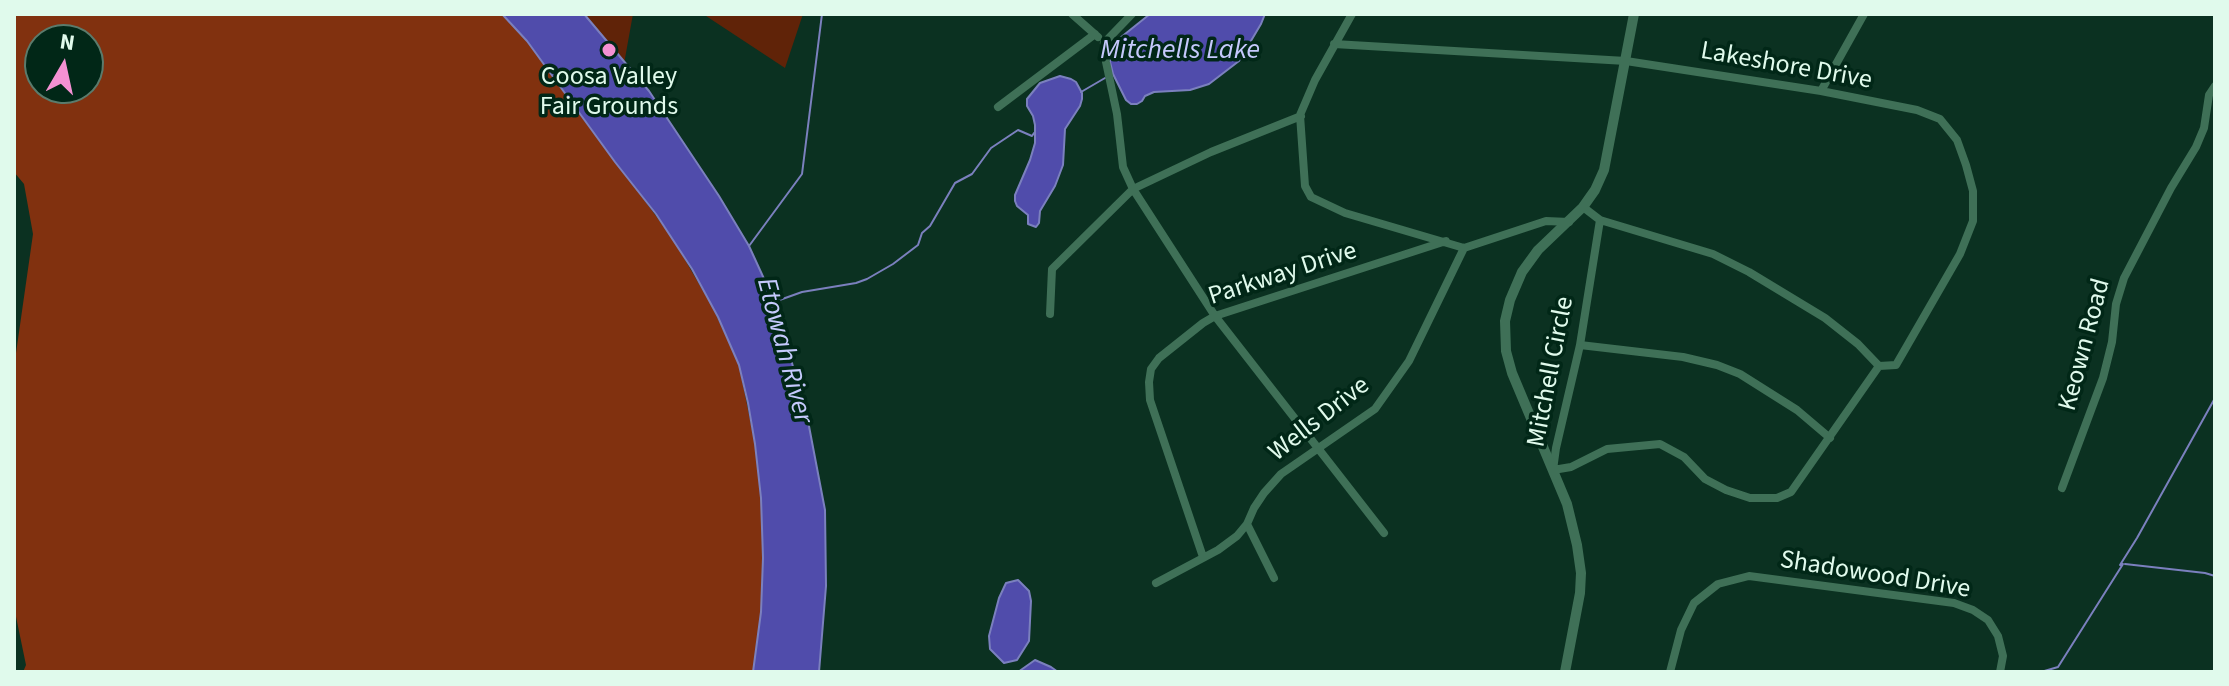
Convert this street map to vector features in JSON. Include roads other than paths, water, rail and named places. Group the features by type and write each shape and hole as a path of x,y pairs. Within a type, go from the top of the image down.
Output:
{"street":[{"path":"1072,14 1104,43 1123,167 1133,189 1215,316 1384,533"},
{"path":"1104,43 1132,14"},
{"path":"1352,14 1315,80 1301,116 1305,186 1311,197 1345,213 1464,248 1546,221 1569,222"},
{"path":"1565,672 1579,605 1579,554 1570,514 1512,373 1504,332 1510,300 1522,272 1538,250 1583,207 1604,170 1634,14"},
{"path":"1821,91 1864,14"},
{"path":"998,107 1095,34"},
{"name":"Lakeshore Drive","path":"1334,44 1626,61 1821,91 1917,110 1940,119 1957,140 1966,165 1973,191 1973,221 1960,254 1896,365 1879,366"},
{"name":"Keown Road","path":"2062,488 2103,378 2112,342 2116,304 2124,278 2196,147 2204,128 2209,95 2215,86"},
{"path":"1050,314 1052,269 1133,189 1211,152 1301,116"},
{"path":"1583,207 1600,220 1713,254 1749,272 1825,318 1858,344 1879,366"},
{"name":"Mitchell Circle","path":"1600,220 1580,345 1553,470 1571,467 1607,449 1660,444 1684,457 1705,479 1726,490 1750,498 1777,498 1791,492 1879,366"},
{"name":"Parkway Drive","path":"1203,557 1150,400 1151,369 1159,358 1215,316 1446,241"},
{"name":"Wells Drive","path":"1156,583 1218,550 1237,536 1281,474 1375,409 1420,341 1464,248"},
{"path":"1580,345 1683,357 1717,365 1740,374 1797,410 1830,438"},
{"path":"1247,524 1274,578"},
{"name":"Shadowood Drive","path":"1670,672 1684,620 1701,595 1718,584 1749,576 1964,606 1988,620 1998,636 2003,656 2000,672"}],"water":[{"name":"Etowah River","path":"502,14 584,14 649,91 749,246 776,305 808,421 825,510 826,586 819,672 753,672 761,612 761,498 755,444 739,365 718,317 692,269 656,214 527,41"},
{"name":"Mitchells Lake","path":"1150,14 1265,14 1239,61 1209,84 1190,90 1154,92 1137,104 1131,104 1113,74 1111,50 1115,42"},
{"path":"1060,76 1076,82 1082,99 1065,129 1063,165 1040,211 1036,227 1028,224 1028,215 1015,201 1035,143 1035,125 1027,99 1040,83"},
{"path":"1018,580 1029,591 1031,601 1029,641 1017,660 1004,663 990,649 989,636 1006,583"},
{"path":"1035,660 1051,667 1058,672 1018,672"}],"waterway":[{"path":"749,246 802,174 822,14"},
{"path":"1081,92 1105,78"},
{"name":"Etowah River","path":"774,302 802,292 856,283 893,264 918,245 922,233 930,226 955,183 972,174 991,148 1018,130 1032,136 1034,133"},
{"path":"2041,672 2058,667 2123,564 2120,565 2215,398"},
{"path":"2125,564 2215,576"}],"place":[{"name":"Coosa Valley Fair Grounds","path":"609,50"}]}
